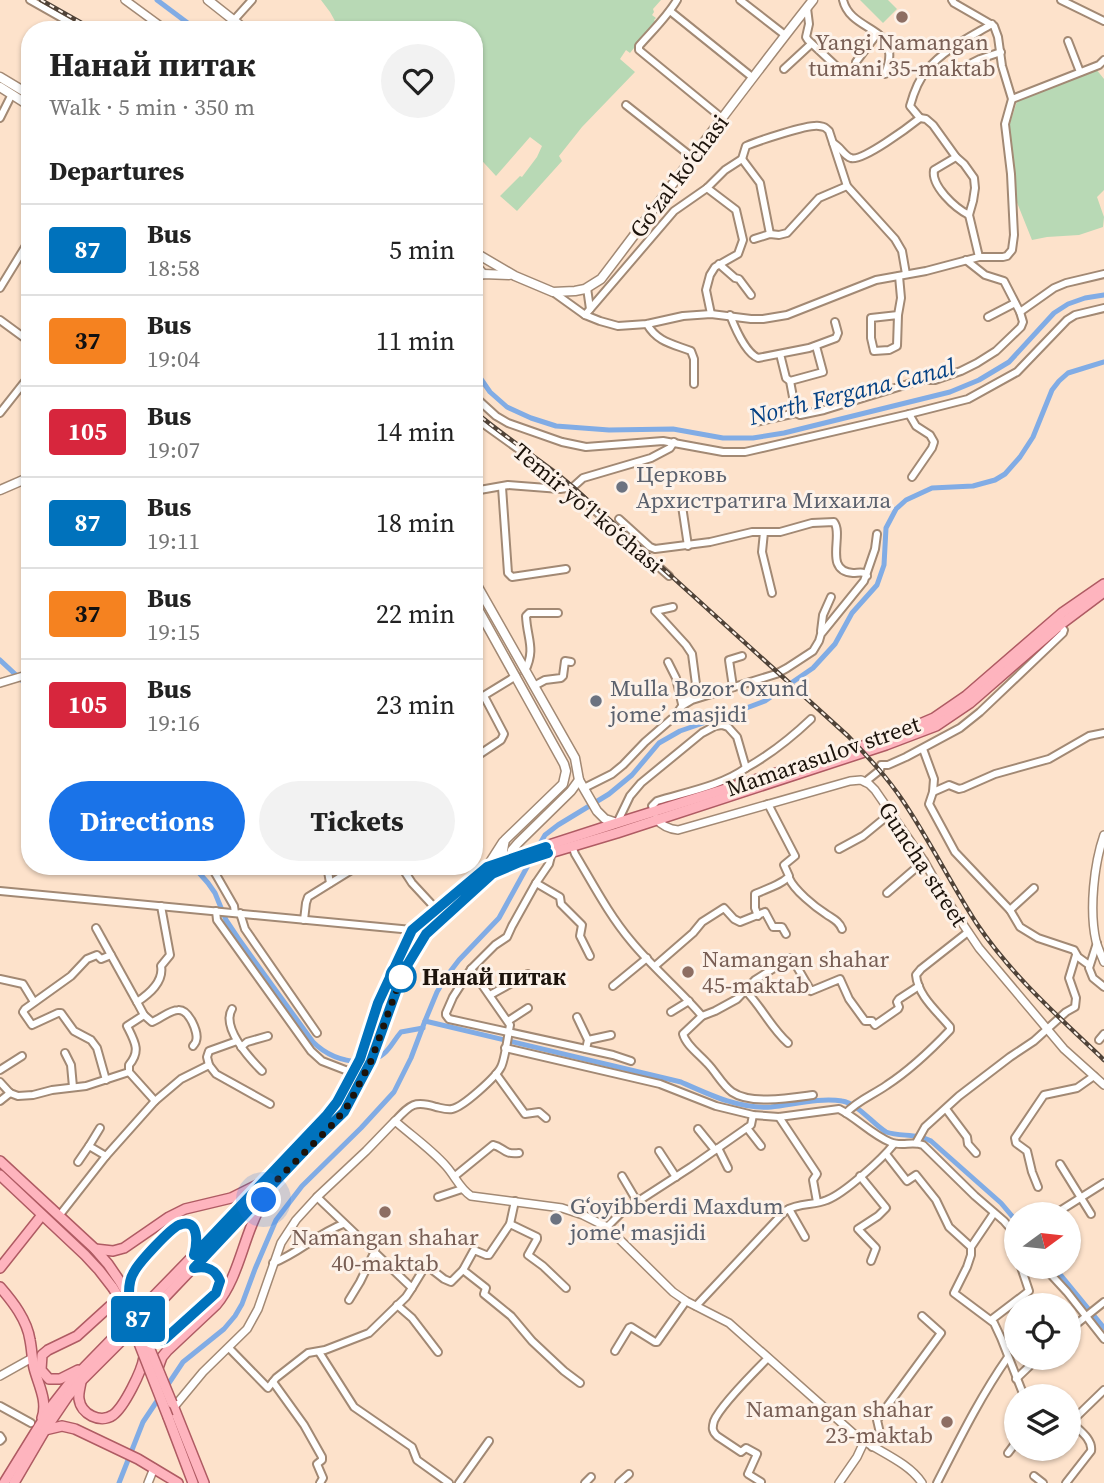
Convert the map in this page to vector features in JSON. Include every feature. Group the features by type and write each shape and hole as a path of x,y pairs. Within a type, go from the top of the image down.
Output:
{"main road":[{"path":"208,0 234,20"},
{"name":"Goʻzal koʻchasi","path":"587,288 601,279 813,0"},
{"path":"0,78 21,90"},
{"path":"0,87 21,100"},
{"path":"483,257 515,276 553,292 587,288"},
{"path":"483,274 515,276"},
{"path":"0,490 21,481"},
{"name":"Mamarasulov street","path":"548,851 617,833 655,815 885,738 934,718 966,696 1062,613 1104,584"},
{"name":"Mamarasulov street","path":"548,851 617,823 655,815 886,745 936,726 970,703 1060,625 1104,593"},
{"path":"483,596 575,758 583,788 597,811 605,819 617,823"},
{"path":"483,617 566,771 564,784 505,840 483,871"},
{"path":"512,861 512,850 518,843 571,791 583,788"},
{"path":"505,840 503,852 512,861"},
{"path":"487,867 548,851"},
{"path":"38,1427 85,1365 194,1255 344,1112 369,1066 403,972 426,934 492,874 512,861"},
{"path":"38,1427 194,1268 326,1116 337,1102 360,1059 378,1003 412,930 478,875"},
{"path":"0,1161 108,1264 168,1417 204,1483"},
{"path":"0,1175 128,1296 173,1405 193,1483"},
{"path":"95,1249 113,1251 124,1248 185,1209 231,1198 275,1176"},
{"path":"158,1368 167,1351 222,1298 257,1212 275,1176"},
{"path":"0,1268 42,1215"},
{"path":"128,1296 134,1270 169,1231 185,1224 190,1225 198,1243 194,1255"},
{"path":"144,1334 152,1341 165,1339 216,1293 220,1281 215,1272 208,1268 194,1268"},
{"path":"0,1287 15,1305 25,1324 44,1400 44,1412 35,1441 14,1483"},
{"path":"85,1365 60,1379 52,1380 45,1376 40,1366 42,1355 77,1336 110,1306 126,1310"},
{"path":"82,1380 79,1398 81,1406 88,1414 104,1419 115,1413 136,1380 144,1357"},
{"path":"38,1427 68,1426 138,1459 178,1483"},
{"path":"4,1483 35,1441"}],"street":[{"path":"30,0 67,21"},
{"path":"125,0 154,21"},
{"path":"234,20 251,0"},
{"path":"677,0 639,46 639,50 722,118"},
{"path":"740,0 785,35"},
{"path":"843,0 845,7 852,14 886,42 891,62 885,74"},
{"path":"553,292 584,315 618,326 711,314 751,319 778,317 864,285 979,257 1003,257 1010,254 1014,235 1013,201 1004,132 1012,99 1002,66 998,37 992,24 953,0"},
{"path":"1061,0 1104,20"},
{"path":"807,8 809,24 806,37 838,67"},
{"path":"670,11 752,77"},
{"path":"979,257 969,215 975,183 971,173 956,158 933,125 920,118 910,106 925,72 948,52 992,24"},
{"path":"856,62 877,34"},
{"path":"1068,41 1080,72"},
{"path":"784,69 811,44"},
{"path":"966,66 1001,52"},
{"path":"1012,99 1101,63 1104,72"},
{"path":"0,118 12,94"},
{"path":"626,105 693,158"},
{"path":"834,143 849,157 855,158 879,147 920,118"},
{"path":"584,315 674,211 742,159 748,145 809,126 820,126 831,135 847,186 895,239 902,251 903,275 897,346 889,350 874,351 871,318 898,315"},
{"path":"956,158 934,170 933,176 940,189 969,215"},
{"path":"742,159 760,183 770,234"},
{"path":"754,239 786,233 818,198 847,186"},
{"path":"707,188 736,210 743,240 738,254 712,270 706,285 711,314"},
{"path":"0,288 21,254"},
{"path":"756,422 824,410 921,380 934,380 977,363 1005,344 1022,325 1020,312 1002,280 985,275 966,260"},
{"path":"719,264 738,279 751,295"},
{"path":"1020,312 1059,285 1104,274"},
{"path":"587,288 590,309"},
{"path":"988,317 1015,303"},
{"path":"483,405 508,423 562,442 586,447 663,441 723,452 745,452 968,398 1017,372 1067,320 1075,315 1104,308"},
{"path":"730,315 738,334 754,357 758,358 816,346 837,337 835,322"},
{"path":"0,320 21,335"},
{"path":"646,324 659,339 691,351 694,359 694,384"},
{"path":"790,381 823,372 816,346"},
{"path":"780,354 786,378 790,381 796,413"},
{"path":"0,413 21,390"},
{"path":"909,414 916,426 930,435 934,442 912,477"},
{"name":"Temir yoʻl koʻchasi","path":"483,423 571,487 669,576"},
{"path":"483,490 508,485 560,489 571,487 583,478 651,458 670,448 674,442"},
{"path":"502,487 508,573 512,577 566,569"},
{"path":"681,506 688,546"},
{"path":"619,519 652,548 688,546 752,532 780,532 812,523 834,522 837,527 836,559 840,566 852,573 864,572 867,576"},
{"path":"764,532 762,552 772,593"},
{"path":"821,634 867,576 876,549 877,534"},
{"path":"682,706 692,700 776,674 813,651 819,641 823,615 831,597"},
{"path":"583,788 612,774 623,765 675,716 686,697 696,692 692,653 655,611 673,607"},
{"path":"524,671 529,662 531,645 526,616 529,613 558,613"},
{"path":"865,782 880,770 881,765 888,765 923,749 960,728 981,712 1063,633 1060,625"},
{"path":"733,687 729,660 742,656"},
{"path":"534,686 545,680 561,678 565,661 571,662"},
{"path":"668,662 676,678 682,706"},
{"path":"0,683 21,676"},
{"path":"483,752 501,740 504,734 484,696 516,676"},
{"path":"655,815 652,806 657,801 739,773 770,754 811,719"},
{"path":"617,823 641,783 702,733 715,726 726,726 737,737 746,768"},
{"path":"933,792 949,785 963,788 995,774 1049,759 1089,736 1104,733"},
{"path":"923,749 934,779 929,804 955,852 1010,910 1016,923 1038,938 1074,950 1076,955 1089,965"},
{"name":"Guncha street","path":"655,815 663,826 678,830 856,779 865,782 875,790 924,860 942,893 979,948 1063,1049 1104,1085"},
{"path":"768,804 795,856 784,864 793,886 824,914 839,922 842,929"},
{"path":"839,849 863,836 891,813"},
{"path":"1104,835 1097,863 1093,905 1097,943 1104,962"},
{"path":"572,846 620,928 702,1016"},
{"path":"548,851 549,864 507,937 471,969 453,997 446,1013 447,1017 631,1061"},
{"path":"887,893 924,860"},
{"path":"216,875 234,906 234,913 317,1033"},
{"path":"329,875 330,883"},
{"path":"304,920 307,898 343,875"},
{"path":"407,875 438,910"},
{"path":"758,916 755,894 789,878"},
{"path":"536,883 560,897 561,904 582,925 580,936 590,956"},
{"path":"1010,910 1034,888"},
{"path":"0,891 412,930 426,934"},
{"path":"137,1002 151,993 162,973 161,966 170,955 161,906"},
{"path":"654,966 702,922 724,908 740,922 765,912 773,927 782,927 786,934"},
{"path":"217,911 218,920 311,1051 322,1061 354,1071"},
{"path":"96,928 144,1015 152,1022 175,1010 187,1013 197,1036 193,1046"},
{"path":"848,1111 855,1103 888,1085 950,1031 950,1027 926,1000 916,978 917,973 968,932"},
{"path":"1097,943 1089,965 1091,975 1104,988"},
{"path":"106,1080 97,1048 74,1031 61,1013 33,1025 23,1012 71,976 88,959 97,955 102,959 111,954"},
{"path":"916,1142 921,1132 976,1082 1047,1030 1076,1005 1069,978 1076,955"},
{"path":"613,986 647,958"},
{"path":"813,1095 774,1099 737,1095 726,1087 710,1065 683,1037 685,1032 702,1016 737,999 767,971 791,958 811,991 840,979 849,999 865,1021 872,1021 877,1025 899,1008 899,999 919,986"},
{"path":"173,1405 247,1329 254,1318 281,1244 317,1198 408,1107 425,1104 446,1109 459,1107 496,1074 502,1065 510,1025 471,969"},
{"path":"490,995 528,974"},
{"path":"0,979 23,984 34,1002"},
{"path":"744,990 788,1043"},
{"path":"671,1012 689,1001"},
{"path":"508,1021 528,1008"},
{"path":"232,1009 229,1018 239,1044 262,1071"},
{"path":"144,1015 127,1026 136,1053 128,1065 130,1072 156,1101"},
{"path":"577,1017 588,1040 586,1049"},
{"path":"588,1040 611,1035"},
{"path":"268,1037 209,1051 207,1057 216,1074 270,1104"},
{"path":"505,1046 660,1084 716,1106 753,1115 779,1118 834,1109 848,1111 879,1137 894,1144 923,1144 1004,1221"},
{"path":"65,1053 71,1065 72,1087"},
{"path":"0,1070 22,1056"},
{"path":"59,1216 106,1156 156,1101 181,1079 209,1065"},
{"path":"0,1082 10,1093 18,1096 33,1095 86,1086 130,1072"},
{"path":"496,1074 525,1114 536,1111 545,1118"},
{"path":"1038,1187 1027,1152 1016,1143 1015,1138 1044,1095 1072,1090 1094,1076"},
{"path":"0,1101 10,1093"},
{"path":"736,1109 737,1095"},
{"path":"946,1109 976,1153"},
{"path":"607,1227 623,1212 751,1125 753,1115"},
{"path":"779,1118 817,1174 813,1180 817,1202"},
{"path":"395,1121 430,1151 471,1196 562,1208 607,1227 673,1292 730,1323 864,1442 909,1469 922,1483"},
{"path":"78,1162 100,1128"},
{"path":"747,1128 761,1146"},
{"path":"698,1129 728,1168"},
{"path":"696,1306 789,1209 833,1197 886,1154 894,1144"},
{"path":"454,1176 493,1145 504,1152 519,1153"},
{"path":"89,1146 106,1156"},
{"path":"659,1151 676,1177"},
{"path":"886,1154 907,1181 916,1175 936,1200 949,1227 971,1247"},
{"path":"1060,1164 1091,1214"},
{"path":"622,1176 638,1203"},
{"path":"860,1176 886,1208 858,1229 876,1248 871,1261"},
{"path":"1073,1202 1104,1183"},
{"path":"438,1197 462,1189"},
{"path":"317,1198 412,1288"},
{"path":"229,1348 268,1388 308,1353 319,1352 369,1333 412,1288 426,1265 449,1282 463,1270 475,1249 489,1255 510,1224 515,1201"},
{"path":"789,1209 805,1237"},
{"path":"994,1213 971,1247 967,1266 954,1293 991,1320 1004,1346"},
{"path":"274,1263 292,1255 318,1235 343,1224"},
{"path":"510,1224 537,1237 528,1255 566,1288"},
{"path":"349,1300 374,1251"},
{"path":"463,1270 486,1289 484,1294 511,1316 532,1341 580,1383"},
{"path":"991,1320 1029,1291 1025,1279"},
{"path":"1056,1279 1090,1313 1104,1339"},
{"path":"615,1351 631,1327 657,1342 686,1301"},
{"path":"1081,1321 1104,1302"},
{"path":"397,1305 412,1318 438,1352"},
{"path":"872,1447 880,1433 877,1420 941,1333 922,1316"},
{"path":"319,1352 354,1407 412,1447 418,1460 449,1483"},
{"path":"761,1482 748,1474 757,1454 746,1448 741,1452 714,1434 712,1429 715,1418 768,1357"},
{"path":"0,1376 32,1358"},
{"path":"937,1483 972,1412 1004,1363"},
{"path":"1013,1370 1019,1384"},
{"path":"1017,1379 1026,1370"},
{"path":"273,1382 304,1424 323,1459 317,1464 323,1479 320,1483"},
{"path":"1081,1412 1104,1390"},
{"path":"0,1406 38,1427"},
{"path":"1066,1483 1091,1451 1090,1440 1081,1432"},
{"path":"459,1483 489,1441"},
{"path":"839,1483 864,1442"},
{"path":"148,1483 154,1468"},
{"path":"619,1483 629,1474"},
{"path":"1034,1476 1043,1483"}],"green space":[{"path":"321,0 661,0 653,9 652,15 656,22 636,49 630,53 626,50 620,59 635,72 582,127 559,156 562,161 517,211 500,196 522,177 542,146 530,137 496,176 483,162 483,21 335,21"},
{"path":"860,0 888,0 897,9 883,23"},
{"path":"1096,69 1104,79 1104,190 1097,197 1104,217 1103,227 1079,235 1032,240 1016,200 1007,133 1018,98"}],"waterway":[{"name":"North Fergana Canal","path":"157,0 185,21"},
{"name":"North Fergana Canal","path":"483,382 507,407 556,426 609,430 673,429 723,438 753,438 784,433 950,392 979,380 1009,362 1054,313 1068,304 1104,295"},
{"path":"538,847 545,835 558,825 609,794 632,775 659,743 680,731 765,701 813,668 835,644 852,613 877,585 884,565 886,528 896,509 906,500 932,488 973,486 995,480 1005,474 1033,437 1052,390 1059,381 1068,373 1104,362"},
{"path":"0,660 21,680"},
{"path":"165,1389 183,1362 224,1329 235,1316 276,1220 302,1186 394,1092 411,1058 437,992 459,960 499,918 532,858"},
{"path":"201,875 215,893 226,920 238,938 313,1042 334,1056 360,1062"},
{"path":"425,1021 681,1082 725,1100 748,1106 771,1107 825,1100 842,1101 859,1110 886,1132 931,1141 1004,1207"},
{"path":"369,1061 385,1053 401,1032 423,1028"},
{"path":"1064,1279 1104,1328"},
{"path":"119,1483 143,1422 159,1398"}],"railway":[{"path":"41,0 78,21"},
{"path":"483,418 573,487 848,736 884,775 903,801 967,909 1005,961 1104,1060"}],"bus line":[{"name":"87","path":"483,870 509,858 546,847"},
{"name":"87","path":"477,875 412,930 378,1003 360,1059 337,1102 326,1116 194,1255 198,1243 197,1235 190,1225 182,1224 169,1231 134,1270 128,1296 144,1334 152,1341 165,1339 216,1293 220,1281 215,1272 208,1268 194,1268 344,1112 367,1071 403,972 426,934 492,874 548,853"}],"place":[{"name":"Yangi Namangan tumani 35-maktab","path":"902,17"},
{"name":"Церковь Архистратига Михаила","path":"622,487"},
{"name":"Mulla Bozor Oxund jome’ masjidi","path":"596,701"},
{"name":"Namangan shahar 45-maktab","path":"688,972"},
{"name":"Нанай питак","path":"401,977"},
{"name":"Namangan shahar 40-maktab","path":"385,1212"},
{"name":"Gʻoyibberdi Maxdum jome' masjidi","path":"556,1219"},
{"name":"Namangan shahar 23-maktab","path":"947,1422"}],"route":[{"path":"264,1200 278,1179 344,1112 367,1071 403,972 401,977"}]}
